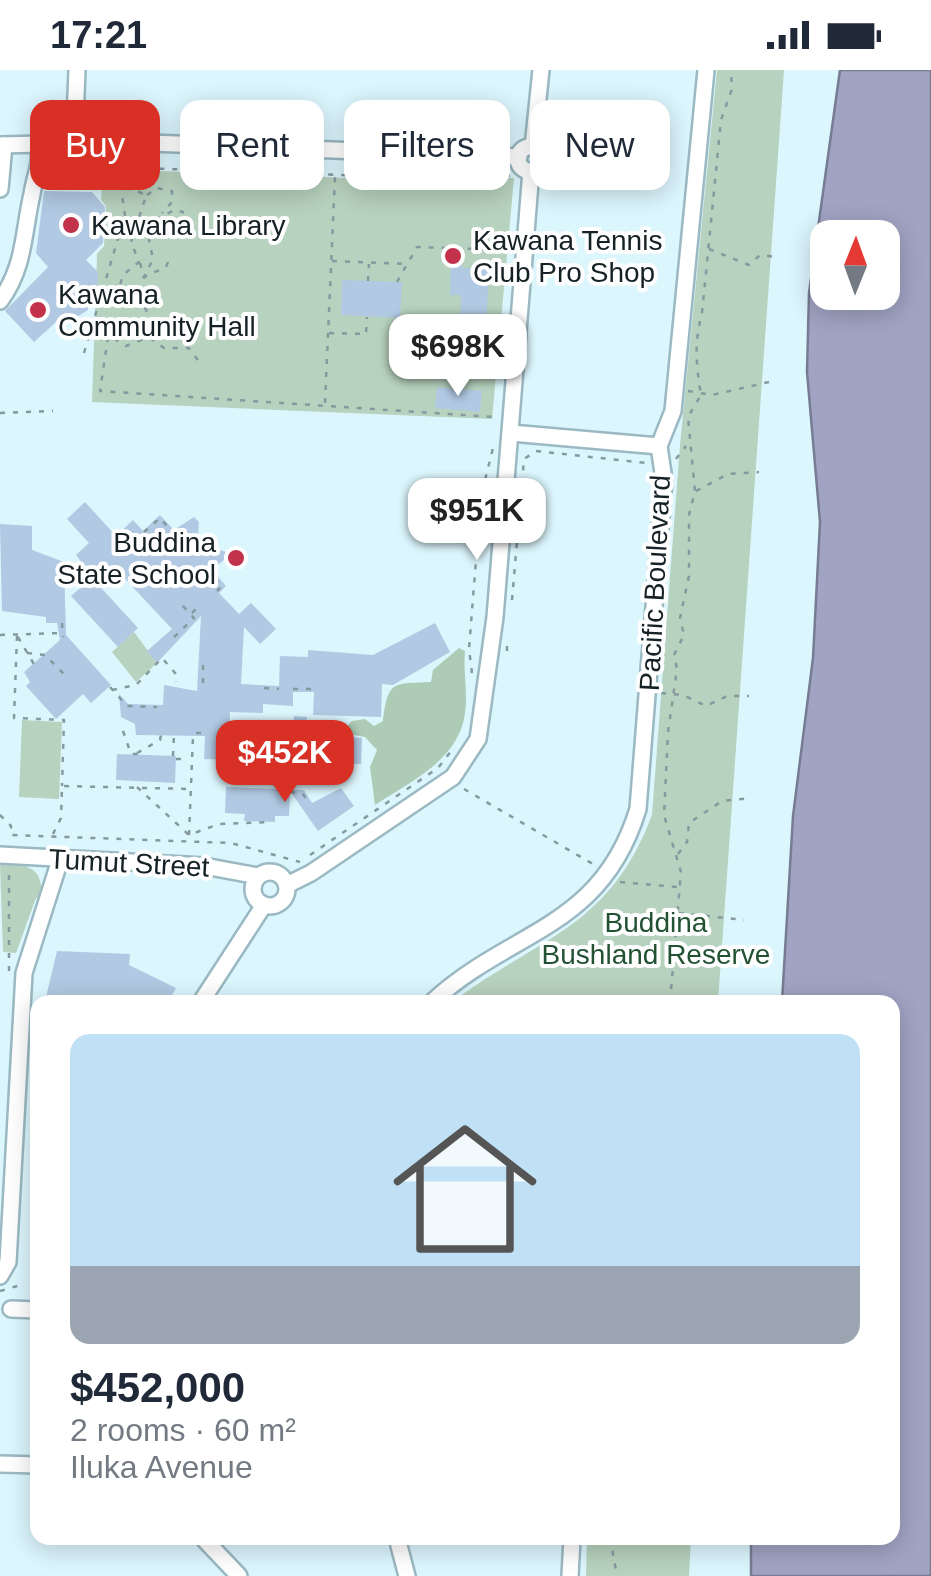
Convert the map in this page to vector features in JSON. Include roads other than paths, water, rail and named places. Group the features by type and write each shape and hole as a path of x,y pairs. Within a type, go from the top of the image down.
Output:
{"street":[{"path":"76,100 77,70"},
{"path":"287,885 311,873 453,777 478,739 484,717 521,166 540,70"},
{"name":"Pacific Boulevard","path":"441,995 472,970 550,928 605,874 622,850 638,808 663,464 659,446 673,411 706,70"},
{"path":"160,143 526,152"},
{"path":"0,189 2,145 30,152"},
{"path":"0,301 16,276 33,190"},
{"path":"503,433 659,446"},
{"name":"Tumut Street","path":"5,855 204,866 258,876"},
{"path":"4,1270 24,973 60,860"},
{"path":"264,905 254,895 258,876 275,872 287,885"},
{"path":"206,995 264,905 284,900 287,885"},
{"path":"11,1309 30,1310"},
{"path":"0,1464 30,1465"},
{"path":"210,1545 239,1576"},
{"path":"399,1545 407,1576"},
{"path":"570,1576 572,1545"}],"water":[{"path":"840,70 931,70 931,1576 751,1576 751,1545 900,1545 900,995 782,995 793,816 813,658 820,522 807,372 810,286 810,310 900,310 900,220 819,220"}],"place":[{"name":"Kawana Library","path":"71,225"},
{"name":"Kawana Tennis Club Pro Shop","path":"453,256"},
{"name":"Kawana Community Hall","path":"38,310"},
{"name":"Buddina State School","path":"236,558"}],"park label":[{"name":"Buddina Bushland Reserve","path":"656,938"}]}
